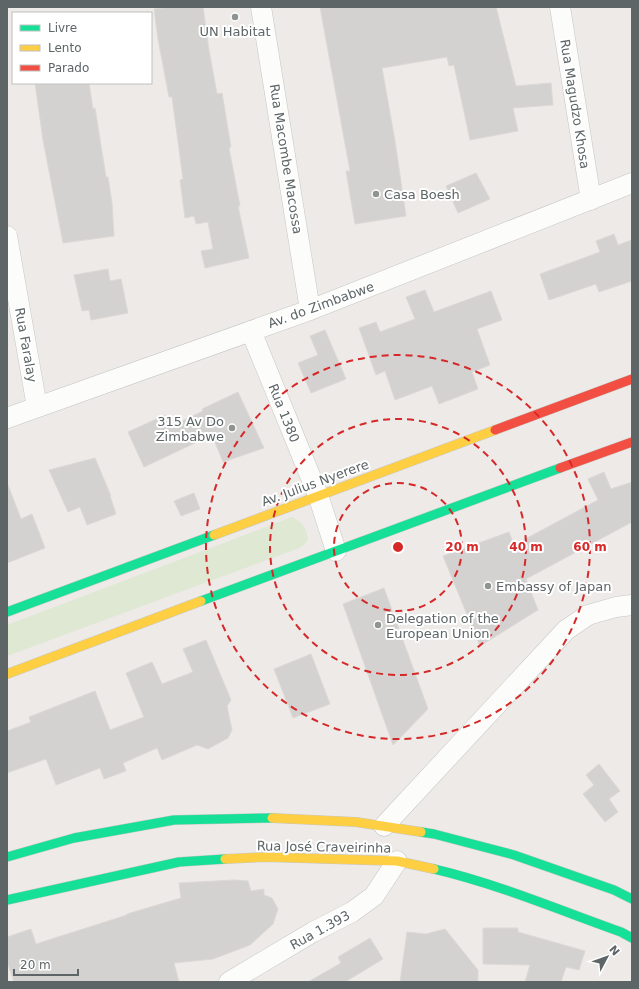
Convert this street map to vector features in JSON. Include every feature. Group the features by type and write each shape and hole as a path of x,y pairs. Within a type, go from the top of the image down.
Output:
{"main road":[{"name":"Av. Julius Nyerere","path":"7,612 632,379"},
{"path":"7,674 632,442"},
{"name":"Rua José Craveirinha","path":"7,856 74,838 174,820 278,818 356,822 434,834 514,855 614,890 632,899"},
{"name":"Rua José Craveirinha","path":"7,900 179,862 266,857 397,861 463,876 543,903 621,932 632,938"}],"street":[{"name":"Rua Macombe Macossa","path":"261,7 310,310"},
{"name":"Rua Magudzo Khosa","path":"560,7 591,200"},
{"name":"Av. do Zimbabwe","path":"7,418 310,310 632,183"},
{"name":"Rua Faralay","path":"7,236 37,407"},
{"name":"Rua 1380","path":"251,331 318,495 336,551"},
{"path":"384,826 566,630 588,615 616,607 632,605"},
{"name":"Rua 1.393","path":"229,982 313,932 352,912 374,896 397,861"}],"green space":[{"path":"292,517 303,526 308,539 305,544 299,548 7,656 7,625"}],"building":[{"path":"171,7 203,7 217,94 222,93 231,147 229,148 240,206 238,206 249,258 205,268 201,251 213,249 208,222 196,224 194,216 185,218 180,180 183,179 172,97 169,97 154,9"},
{"path":"320,7 496,7 516,86 551,83 553,105 513,108 518,131 470,140 454,65 449,66 447,57 382,68 406,216 355,224 346,171 350,171"},
{"path":"35,84 89,84 93,109 95,108 106,177 108,177 112,203 114,236 63,243 43,140"},
{"path":"476,173 490,199 458,213 446,186"},
{"path":"614,234 618,245 632,240 632,281 599,292 596,284 549,300 540,274 600,252 596,241"},
{"path":"108,269 110,281 121,279 128,313 91,320 89,310 82,311 74,275"},
{"path":"425,290 434,312 491,291 502,320 477,329 490,365 472,372 478,389 439,404 432,386 395,400 385,371 376,375 359,328 376,322 380,332 415,319 406,297"},
{"path":"325,330 346,379 311,393 298,363 318,355 310,336"},
{"path":"238,392 264,448 223,462 212,435 144,467 128,432 165,415 170,427 203,411 202,409"},
{"path":"95,458 111,496 116,514 87,525 80,507 68,512 49,470"},
{"path":"604,472 611,489 632,482 632,522 526,579 538,610 480,646 443,556 509,532 514,545 598,500 588,479"},
{"path":"8,485 21,519 32,514 45,548 7,563 7,486"},
{"path":"194,493 200,509 181,516 174,501"},
{"path":"384,588 428,709 393,745 343,604"},
{"path":"206,640 231,700 227,706 232,730 228,738 208,749 197,745 162,760 157,748 123,763 126,771 104,779 100,768 56,785 46,759 7,773 7,731 31,722 29,717 95,691 110,730 144,717 126,673 152,662 162,684 193,672 183,649"},
{"path":"311,654 330,704 293,718 274,669"},
{"path":"599,764 620,791 609,799 618,812 605,822 583,794 594,785 586,775"},
{"path":"234,880 248,881 251,891 264,889 264,895 272,898 278,909 273,924 250,945 213,959 174,963 179,982 14,982 7,961 7,937 31,929 36,944 181,898 179,883"},
{"path":"483,928 518,928 518,932 585,951 579,970 566,967 561,982 525,982 530,965 483,964"},
{"path":"445,929 478,970 478,982 400,982 407,932 426,934"},
{"path":"370,938 383,959 345,982 308,982 341,963 338,957"}],"traffic: fast":[{"path":"201,601 560,468"},
{"path":"7,612 214,535"},
{"path":"7,857 74,838 174,820 272,818"},
{"path":"421,832 514,855 614,890 632,899"},
{"path":"7,900 179,862 225,859"},
{"path":"434,869 482,882 528,898 621,932 632,938"}],"traffic: slow":[{"path":"214,535 495,430"},
{"path":"7,674 201,601"},
{"path":"272,818 356,822 421,832"},
{"path":"225,859 266,857 397,861 434,869"}],"traffic: jam":[{"path":"495,430 632,379"},
{"path":"560,468 632,442"}],"place":[{"name":"UN Habitat","path":"235,17"},
{"name":"Casa Boesh","path":"376,194"},
{"name":"315 Av Do Zimbabwe","path":"232,428"},
{"name":"Embassy of Japan","path":"488,586"},
{"name":"Delegation of the European Union","path":"378,625"}]}
